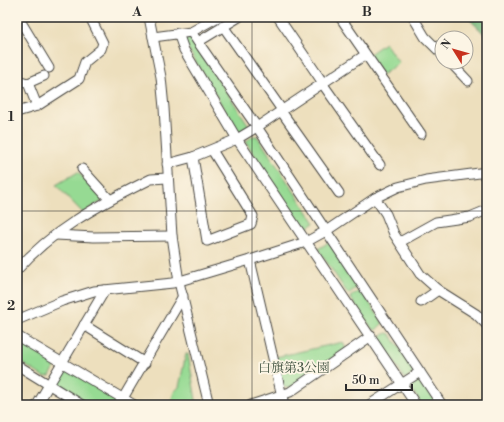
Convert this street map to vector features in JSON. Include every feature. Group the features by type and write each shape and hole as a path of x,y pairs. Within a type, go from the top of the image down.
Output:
{"street":[{"path":"17,80 28,83 47,72 18,17"},
{"path":"17,112 37,106 79,79 85,62 101,49 103,43 90,17"},
{"path":"149,17 164,100 167,178 172,236 179,282 184,296 209,405"},
{"path":"153,37 191,32 218,17"},
{"path":"198,42 239,17"},
{"path":"278,17 380,165"},
{"path":"340,17 364,55 421,134"},
{"path":"413,17 425,37 434,46"},
{"path":"223,26 339,193"},
{"path":"191,32 257,127 326,231 392,322 420,372 442,405"},
{"path":"178,34 184,50 237,139 416,405"},
{"path":"167,164 194,157 237,139 282,111 364,55"},
{"path":"458,70 468,81"},
{"path":"28,83 37,106"},
{"path":"194,157 207,241 251,224 253,216 212,150"},
{"path":"82,169 110,200"},
{"path":"17,320 79,295 105,290 179,282 250,260 306,242 326,231 375,198 392,190 412,183 487,172"},
{"path":"17,270 30,254 56,236 70,223 142,182 151,179 167,178"},
{"path":"375,198 386,214 394,234 416,269 438,290 476,314 487,325"},
{"path":"400,242 436,222 470,217 487,210"},
{"path":"56,236 172,236"},
{"path":"250,260 283,400"},
{"path":"37,405 105,290"},
{"path":"421,302 438,290"},
{"path":"121,402 184,296"},
{"path":"84,325 145,363"},
{"path":"17,336 62,361 121,402 134,405"},
{"path":"251,405 283,400 371,336"},
{"path":"17,365 82,405"},
{"path":"369,405 420,372"}],"green space":[{"path":"468,17 487,17 487,37 470,20"},
{"path":"189,36 250,127 239,134 184,42 185,38"},
{"path":"385,43 399,63 382,75 368,55"},
{"path":"252,136 257,136 315,223 304,230 246,142"},
{"path":"78,172 104,200 83,213 56,185"},
{"path":"329,242 359,286 348,294 318,249"},
{"path":"361,290 383,323 376,330 372,329 350,297"},
{"path":"387,333 390,334 416,372 405,379 381,342 381,336"},
{"path":"17,338 54,360 55,367 50,376 44,377 17,360"},
{"name":"白旗第3公園","path":"343,342 346,349 290,388 283,387 276,357"},
{"path":"186,354 188,354 196,400 194,405 170,405 174,392 179,387"},
{"path":"65,367 115,397 116,405 92,405 56,383 54,378"},
{"path":"420,378 439,405 422,405 409,385"}]}
